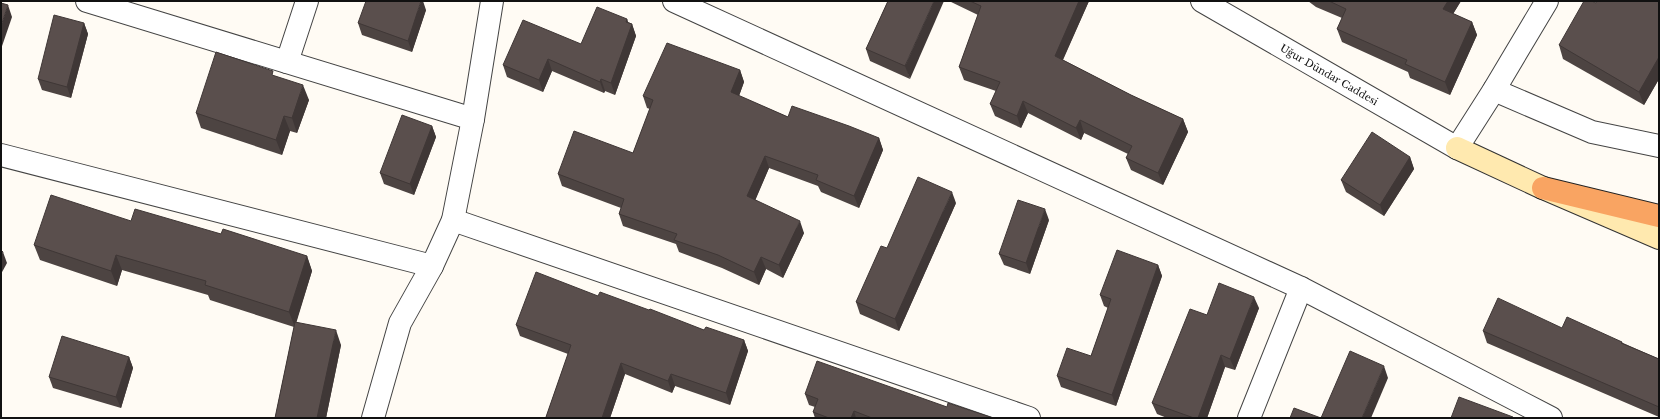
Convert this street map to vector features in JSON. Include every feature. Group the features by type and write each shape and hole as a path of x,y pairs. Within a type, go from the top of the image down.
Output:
{"highway":[{"path":"1543,188 1659,216"}],"main road":[{"path":"1457,148 1543,188 1659,238"}],"street":[{"path":"87,1 473,119"},
{"path":"287,62 307,1"},
{"path":"373,418 400,323 432,266 453,220 473,119 492,1"},
{"path":"674,1 1301,288 1551,418"},
{"name":"Uğur Dündar Caddesi","path":"1202,1 1457,148"},
{"path":"1457,148 1494,90 1547,1"},
{"path":"1494,90 1592,132 1659,146"},
{"path":"1,155 432,266"},
{"path":"453,220 1029,418"},
{"path":"1249,418 1301,288"}],"building":[{"path":"366,1 421,1 408,41 358,23"},
{"path":"888,1 934,1 905,66 866,49"},
{"path":"970,1 1079,1 1055,56 1131,95 1183,119 1158,173 1126,158 1132,146 1080,120 1076,128 1023,101 1017,116 990,104 1000,82 959,67 981,6"},
{"path":"1329,1 1448,1 1443,9 1472,22 1445,82 1405,64 1407,60 1337,29 1346,9"},
{"path":"1584,1 1592,1 1596,3 1597,1 1659,1 1659,57 1639,92 1559,45"},
{"path":"1,3 8,5 1,26"},
{"path":"597,7 627,19 626,22 632,24 611,83 601,79 600,82 548,59 539,80 503,65 523,20 581,44"},
{"path":"54,15 84,23 67,87 38,79"},
{"path":"667,43 740,70 731,92 788,117 792,106 879,138 854,196 816,180 818,175 765,156 747,196 800,221 779,265 761,257 754,272 718,255 674,240 677,234 619,214 624,199 558,174 574,131 633,153 653,100 643,96"},
{"path":"216,52 273,71 272,75 303,85 292,118 284,116 276,140 196,113"},
{"path":"402,115 432,126 410,184 380,173"},
{"path":"1372,132 1410,157 1380,205 1341,180"},
{"path":"918,177 952,192 895,319 856,302 881,246 887,248"},
{"path":"51,195 131,221 135,209 221,234 223,229 307,256 289,312 205,285 206,281 116,255 111,271 34,245"},
{"path":"1018,200 1045,209 1026,263 999,254"},
{"path":"1117,250 1158,265 1112,395 1057,376 1067,348 1091,356 1111,299 1100,295"},
{"path":"536,272 598,296 600,292 704,330 706,327 744,340 726,393 671,374 668,381 621,363 602,418 546,417 571,345 516,325"},
{"path":"1219,283 1254,297 1230,359 1221,355 1198,418 1194,418 1152,403 1190,309 1207,315"},
{"path":"1498,298 1562,328 1567,317 1622,342 1621,343 1659,359 1659,407 1483,331"},
{"path":"295,322 336,330 317,418 275,418"},
{"path":"62,336 129,357 116,397 49,377"},
{"path":"1350,351 1384,366 1362,418 1321,418"},
{"path":"817,361 947,407 948,403 993,418 872,418 854,411 851,418 829,418 813,412 818,399 805,394"},
{"path":"1459,397 1513,417 1451,418"},
{"path":"1294,408 1321,418 1290,418"}]}
